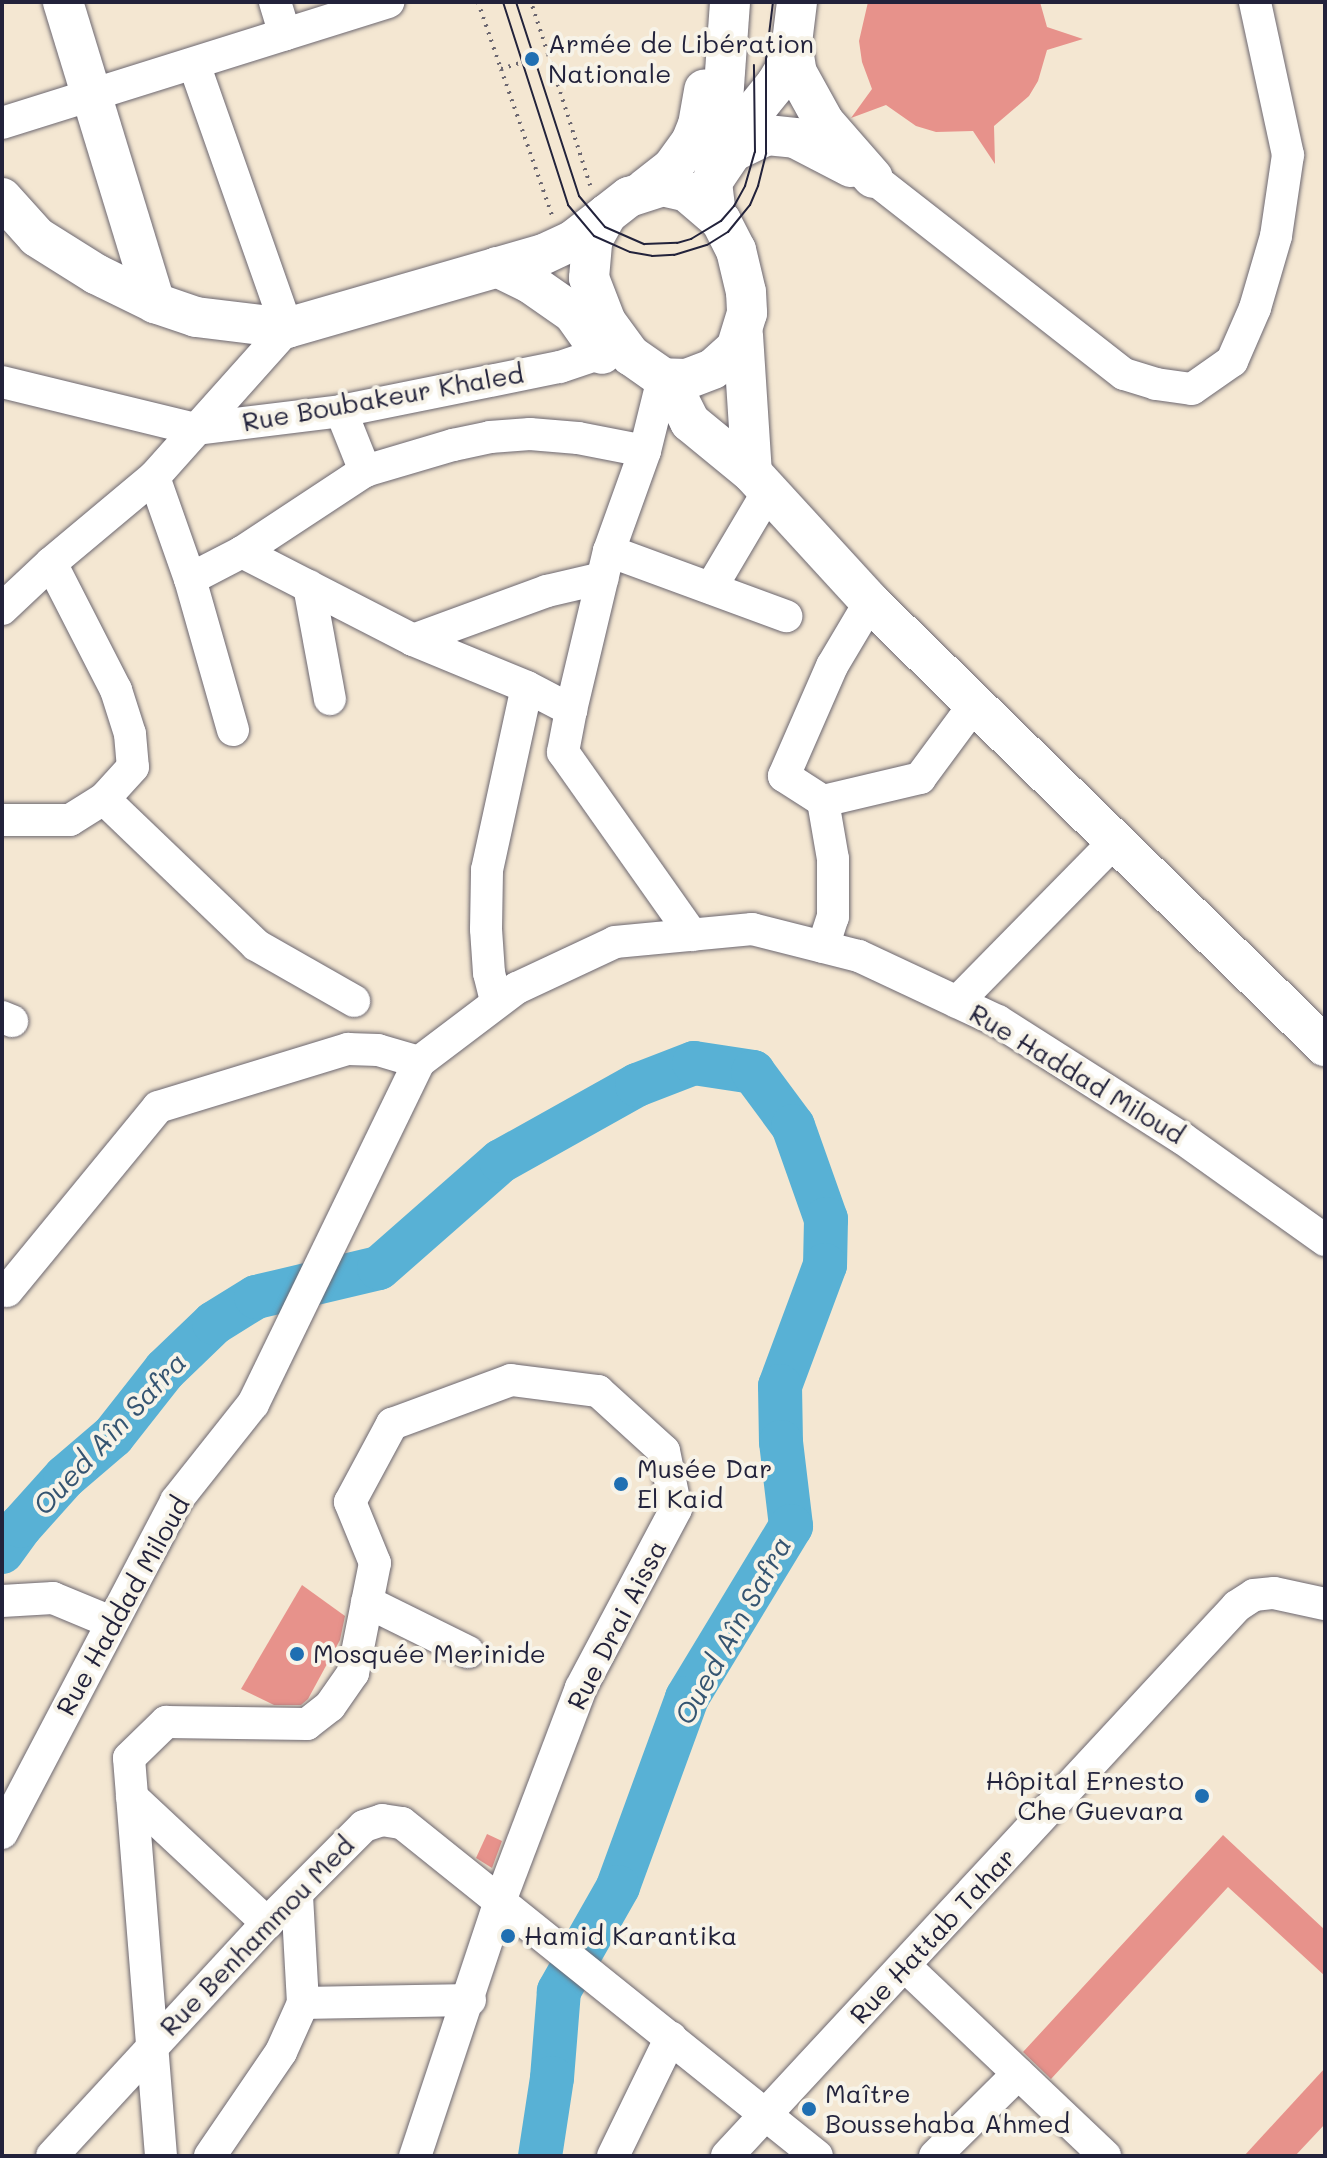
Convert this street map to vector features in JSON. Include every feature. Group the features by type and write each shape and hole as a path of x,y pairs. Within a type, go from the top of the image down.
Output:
{"main road":[{"path":"63,2 155,303"},
{"path":"645,189 681,157 698,125 703,105 709,2"},
{"path":"730,2 715,185 743,277 747,313 743,335 760,481"},
{"path":"715,185 730,137 776,84 785,69 797,2"},
{"path":"792,43 797,73 808,97 843,147 873,178"},
{"path":"715,185 732,152 754,139 782,134 873,178"},
{"path":"497,267 557,223 599,201 645,189 715,185"},
{"path":"2,198 37,237 96,274 155,303 196,317 287,328 497,267 537,267 557,272 574,281 598,304"},
{"path":"599,201 589,259 589,278 612,350"},
{"path":"497,267 530,283 573,313 612,350 666,379 687,379 713,369 736,348 743,335"},
{"path":"666,379 690,422 760,481 870,602 1325,1046"}],"street":[{"path":"275,2 285,34"},
{"path":"2,123 389,2"},
{"path":"873,178 1124,374 1156,384 1192,389 1232,361 1255,308 1276,236 1288,155 1255,2"},
{"path":"2,609 51,563 154,477 287,328 194,64"},
{"name":"Rue Boubakeur Khaled","path":"2,382 195,429 341,411 560,367 612,350"},
{"path":"666,379 606,565 563,752 692,935"},
{"path":"341,411 365,471"},
{"path":"190,579 242,552 365,471 490,437 530,434 578,438 645,451"},
{"path":"154,477 190,579 233,730"},
{"path":"711,588 760,481"},
{"path":"242,552 413,640 527,687 571,710"},
{"path":"2,820 70,820 104,799 133,767 130,734 116,690 51,563"},
{"path":"413,640 547,591 606,565 711,588 786,616"},
{"path":"309,586 330,699"},
{"path":"870,602 832,666 784,776 823,801 920,778 974,705"},
{"path":"496,1001 489,973 487,870 527,687"},
{"path":"104,799 256,945 354,1001"},
{"path":"823,801 833,859 833,917 823,947"},
{"path":"957,1002 1115,841"},
{"name":"Rue Haddad Miloud","path":"2,1833 176,1501 253,1404 363,1171 419,1062 517,988 615,942 752,929 859,956 998,1021 1182,1138 1325,1240"},
{"path":"7,1291 158,1107 348,1049 378,1050 419,1062"},
{"name":"Rue Drai Aissa","path":"161,2156 129,1758 166,1722 307,1724 330,1706 353,1673 375,1563 350,1502 392,1424 511,1380 598,1391 664,1451 676,1509 581,1688 510,1911"},
{"name":"Rue Hattab Tahar","path":"727,2156 1237,1606 1254,1595 1274,1593 1325,1604"},
{"path":"2,1601 53,1598 111,1622"},
{"path":"367,1602 468,1652"},
{"path":"2,1787 42,1756"},
{"path":"132,1797 267,1923"},
{"name":"Rue Benhammou Med","path":"52,2156 150,2046 267,1923 364,1826 382,1820 402,1823 817,2156"},
{"path":"210,2156 281,2052 303,2003 297,1895"},
{"path":"415,2156 470,2000 510,1911"},
{"path":"905,1966 1105,2156"},
{"path":"303,2003 470,2000"},
{"path":"613,2156 671,2037"},
{"path":"935,2156 1018,2074"}],"path":[{"path":"478,2 557,223"},
{"path":"531,2 599,201"},
{"path":"501,69 548,54"}],"building":[{"path":"868,2 1040,2 1047,27 1083,39 1047,50 1038,81 1029,96 994,126 995,164 973,131 936,132 916,126 886,105 851,118 872,89 862,62 859,41"},
{"name":"Mosquée Merinide","path":"302,1585 345,1616 340,1640 308,1699 301,1705 274,1705 241,1689"},
{"path":"487,1834 502,1841 492,1868 476,1858"},
{"path":"1223,1835 1325,1930 1325,1976 1228,1887 1051,2079 1023,2052"},
{"path":"1325,2068 1325,2124 1295,2156 1244,2156"}],"waterway":[{"name":"Oued Aîn Safra","path":"2,1552 65,1477 113,1436 165,1370 214,1323 256,1297 379,1268 501,1161 637,1085 694,1063 753,1072 793,1126 826,1219 825,1265 780,1386 781,1442 791,1526 687,1698 618,1887 559,1991 552,2078 540,2156"}],"tram line":[{"path":"503,2 568,205 594,236 630,252 652,256 674,255 707,245 728,232 750,205 766,153 766,59 773,2"},
{"path":"516,2 579,196 605,227 644,244 677,243 691,239 721,221 734,206 745,186 755,152 754,65"}],"place":[{"name":"Armée de Libération Nationale","path":"532,59"},
{"name":"Musée Dar El Kaid","path":"621,1484"},
{"name":"Mosquée Merinide","path":"297,1654"},
{"name":"Hôpital Ernesto Che Guevara","path":"1202,1796"},
{"name":"Hamid Karantika","path":"508,1936"},
{"name":"Maître Boussehaba Ahmed","path":"809,2109"}]}
